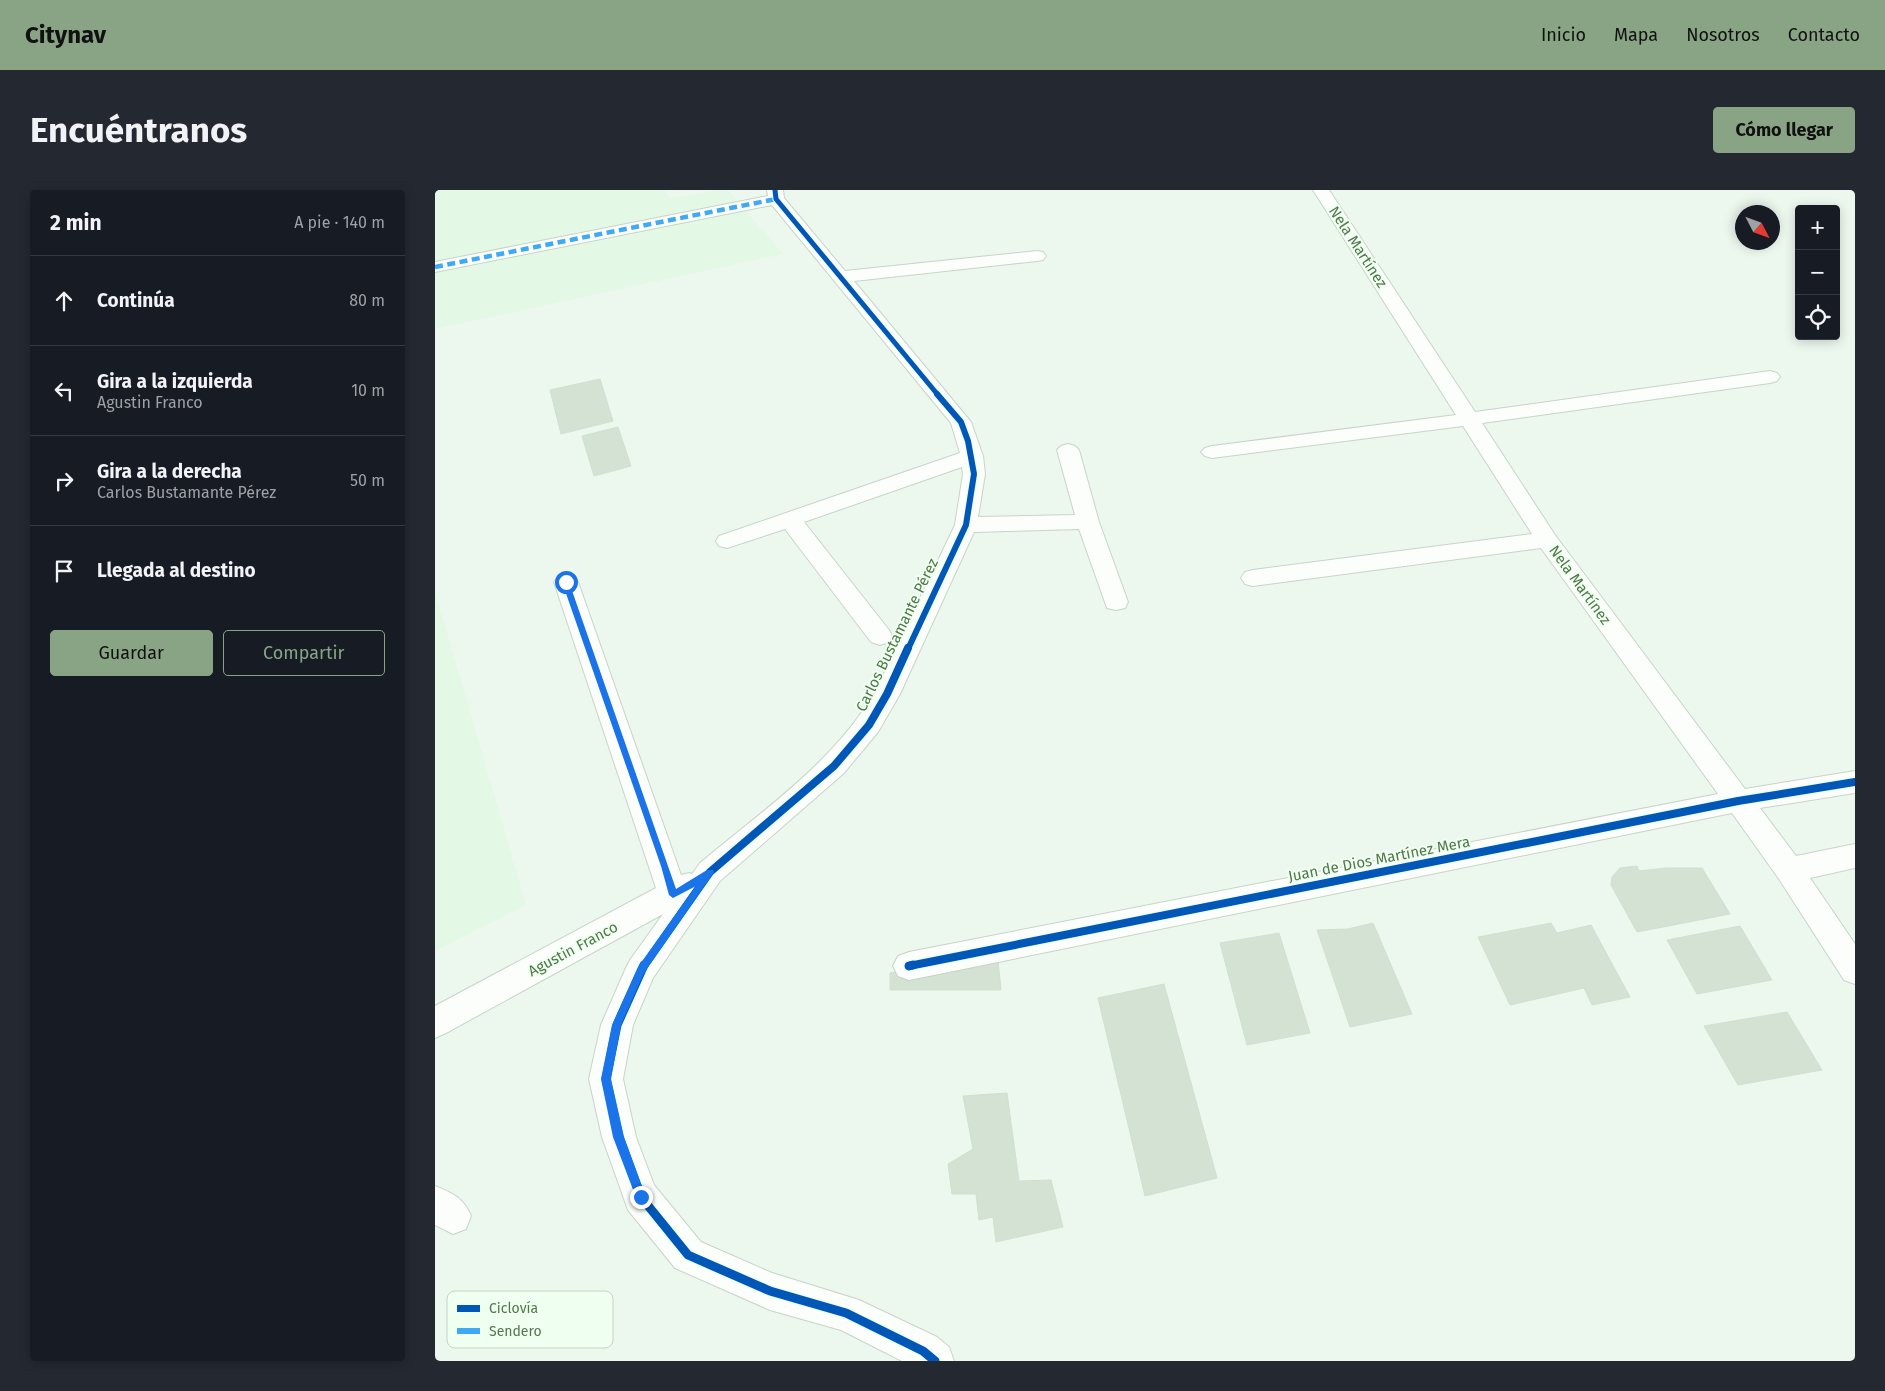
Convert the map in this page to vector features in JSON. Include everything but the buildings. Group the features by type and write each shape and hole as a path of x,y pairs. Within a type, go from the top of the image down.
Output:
{"street":[{"name":"Nela Martínez","path":"1321,190 1547,540 1789,870 1855,970"},
{"path":"435,267 775,194"},
{"name":"Carlos Bustamante Pérez","path":"775,194 961,422 972,456 973,474 966,525 887,694 869,725 834,766 710,872 641,970 617,1025 606,1079 619,1137 641,1197 688,1255 770,1291 846,1313 923,1351 935,1361"},
{"path":"841,277 1037,256"},
{"path":"1212,452 1469,419 1770,377"},
{"path":"1068,450 1088,522 1116,602"},
{"path":"727,541 972,456"},
{"path":"790,519 880,636"},
{"path":"966,525 1088,522"},
{"path":"1253,578 1547,540"},
{"path":"566,582 665,866 673,895"},
{"name":"Juan de Dios Martínez Mera","path":"909,966 1739,801 1855,782"},
{"path":"1789,870 1855,856"},
{"name":"Agustin Franco","path":"435,1023 673,895 710,872"}],"shaded area":[{"path":"435,190 665,190 669,199 715,190 728,190 783,254 435,329"},
{"path":"435,591 526,905 435,951"}],"marked path":[{"path":"435,267 776,199"}],"cycle path":[{"path":"775,190 776,199 961,422 968,441 974,474 966,525 887,694 869,725 834,766 710,872 641,970 617,1025 606,1079 619,1137 641,1197 688,1255 770,1291 846,1313 923,1351 935,1361"},
{"path":"909,966 1738,801 1855,782"}],"route":[{"path":"566,582 665,866 673,895 710,872 641,970 617,1025 606,1079 619,1137 641,1197"}]}
